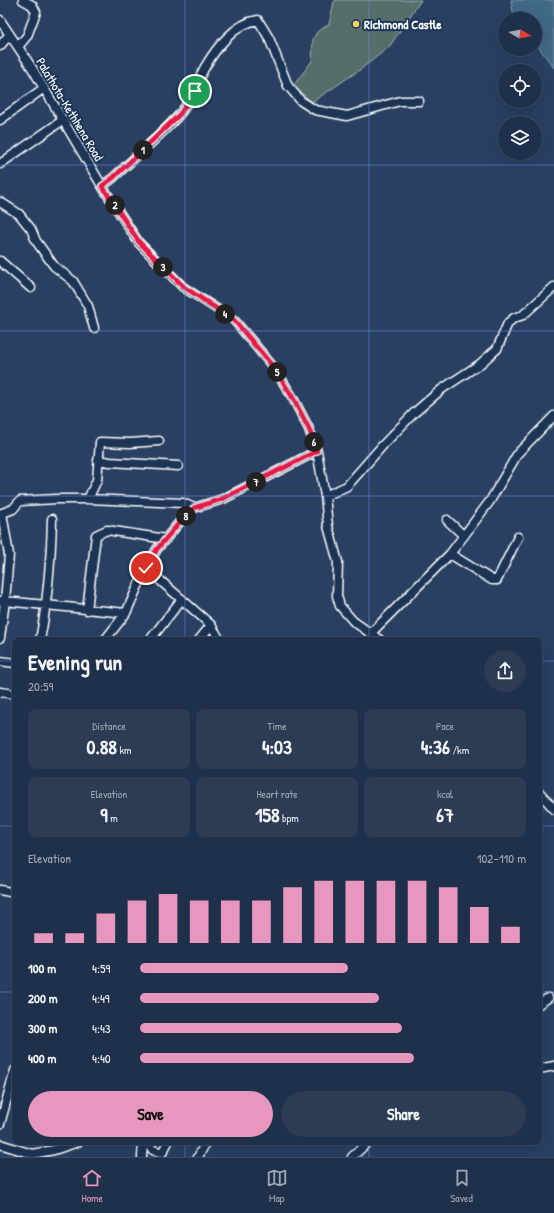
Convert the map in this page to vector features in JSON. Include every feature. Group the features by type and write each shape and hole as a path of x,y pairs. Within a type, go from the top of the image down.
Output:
{"street":[{"path":"18,47 27,36 36,12 32,5 24,0"},
{"name":"Palathota-Kethhena Road","path":"0,20 44,88 102,186 139,242 184,287 234,320 275,369 297,404 309,429 317,451 325,496 328,526 338,562 337,596 340,606 352,621 376,637"},
{"path":"102,186 113,178 180,114 195,91 205,67 217,49 235,31 249,21 258,20 269,38 288,86 301,101 316,110 347,116 400,101 418,101"},
{"path":"0,46 9,35"},
{"path":"0,120 44,88"},
{"path":"0,164 63,120"},
{"path":"0,202 20,214 31,229 36,241 54,266 73,281 88,306 94,328"},
{"path":"0,261 31,288"},
{"path":"325,496 347,486 414,412 442,389 480,364 497,349 508,323 514,318 523,315 554,287"},
{"path":"371,633 450,554 490,501 518,452 554,416"},
{"path":"88,499 97,480 100,442 130,443 159,441"},
{"path":"107,637 126,613 146,568 157,549 184,517 194,508 222,499 317,451"},
{"path":"98,460 178,466"},
{"path":"0,638 2,601 9,555 1,514 13,508 20,501 88,499 183,503 194,508"},
{"path":"41,637 51,561 52,519"},
{"path":"447,520 464,536"},
{"path":"87,610 96,535 107,530 166,539"},
{"path":"450,554 492,580 497,580 518,538"},
{"path":"146,568 211,625 218,637"},
{"path":"152,637 182,599"},
{"path":"2,601 126,613"},
{"path":"201,637 211,625"},
{"path":"0,661 12,663"},
{"path":"0,692 12,694"},
{"path":"542,795 554,809"},
{"path":"0,890 12,892"},
{"path":"542,1002 548,998"},
{"path":"542,1068 554,1066"},
{"path":"0,1124 12,1081"},
{"path":"0,1144 32,1154 54,1150 69,1145"},
{"path":"142,1157 143,1145"},
{"path":"148,1145 152,1150 162,1153 166,1145"},
{"path":"198,1157 204,1145"},
{"path":"352,1157 365,1145"}],"green space":[{"path":"336,0 421,0 389,47 361,69 312,102 293,86 312,61 313,39 317,32 329,24 334,2"}],"water":[{"path":"511,0 554,0 554,68 542,52 542,12 513,12"}],"place":[{"name":"Richmond Castle","path":"356,24"}],"route":[{"path":"146,568 157,549 184,517 194,508 222,499 317,451 309,429 293,398 275,369 234,320 184,287 139,242 102,186 146,148 180,114 195,91"}]}
